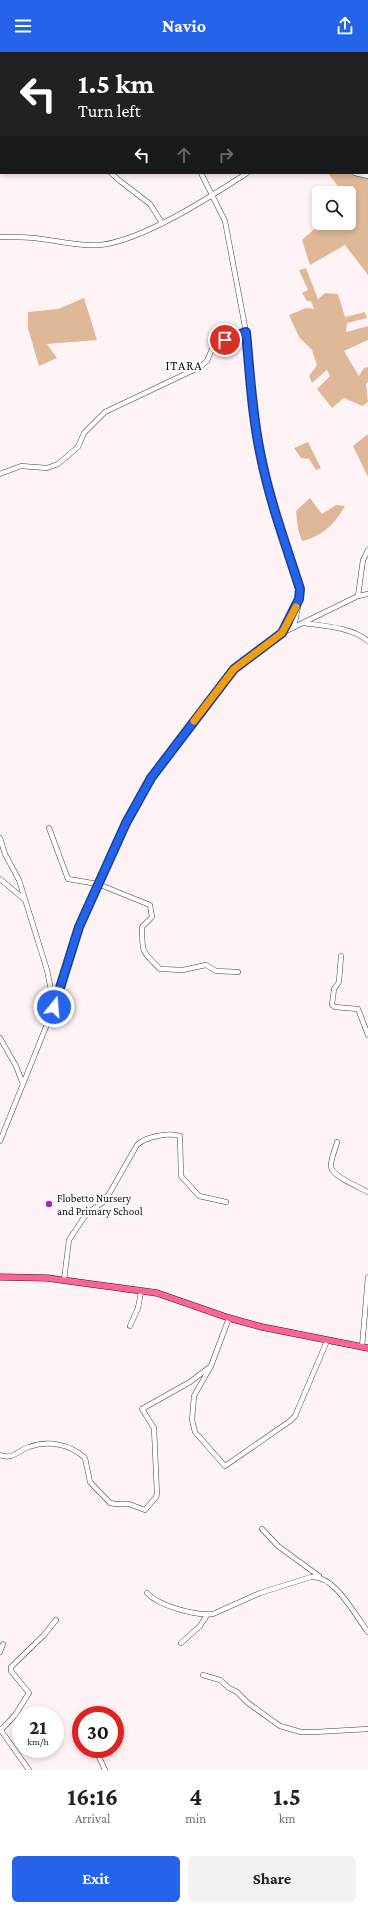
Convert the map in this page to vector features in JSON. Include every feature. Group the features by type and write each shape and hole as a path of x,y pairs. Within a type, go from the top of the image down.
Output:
{"main road":[{"path":"0,1277 96,1283 142,1292 157,1293 229,1318 299,1336 365,1348"}],"street":[{"path":"112,174 150,204 162,223"},
{"path":"202,174 225,221 246,332 255,426 261,456 267,481 300,589 300,605 294,627"},
{"path":"0,237 29,237 49,241 100,245 131,236 162,223 213,195 246,174"},
{"path":"0,474 22,466 47,468 58,464 76,449 84,433 105,412 200,367 207,361 215,342 246,332"},
{"path":"358,596 363,560 368,550"},
{"path":"0,1141 54,1007 79,927 126,823 151,778 234,669 282,633 358,596 368,594"},
{"path":"282,633 299,599"},
{"path":"303,623 340,628 362,636 368,641"},
{"path":"49,828 68,879 98,884 150,905 152,917 142,927 142,949 160,969 183,970 206,965 216,971 238,972"},
{"path":"0,838 5,854 19,880 49,975 54,1007"},
{"path":"0,879 25,901"},
{"path":"341,956 339,982 334,989 332,1005 335,1007 358,1010 368,1035"},
{"path":"0,1038 16,1066 23,1084"},
{"path":"64,1280 70,1239 87,1213 105,1201 137,1145 143,1140 173,1134 180,1136 181,1176 199,1196 226,1202"},
{"path":"337,1142 331,1166 333,1171 338,1176 368,1192"},
{"path":"365,1348 368,1277"},
{"path":"130,1326 138,1308 142,1292"},
{"path":"229,1318 211,1366 193,1400 192,1424 195,1432 218,1459 227,1466 295,1416 327,1341"},
{"path":"0,1455 10,1457 26,1448 35,1446 64,1445 85,1458 90,1482 110,1503 130,1504 145,1510 157,1494 154,1428 142,1409 190,1382 211,1366"},
{"path":"262,1529 278,1546 319,1576 331,1582 368,1632"},
{"path":"147,1593 156,1601 207,1615 214,1614 260,1593 311,1577 319,1576"},
{"path":"182,1643 200,1626 207,1615"},
{"path":"29,1770 0,1730 15,1715 29,1693 11,1672 11,1667 41,1638 56,1620"},
{"path":"0,1652 3,1644"},
{"path":"203,1675 220,1680 229,1688 238,1692 248,1703 280,1726 301,1732 368,1729"},
{"path":"99,1758 105,1770"}],"shaded area":[{"path":"329,174 359,174 368,176 368,275 345,245 310,265 302,240 313,230 356,230 356,186 338,186"},
{"path":"306,268 318,299 325,293 338,294 345,317 365,312 367,318 347,323 346,332 368,326 368,340 344,351 359,376 364,368 368,367 368,382 366,384 368,402 362,406 344,398 332,408 317,389 330,376 327,370 312,383 309,376 317,365 312,350 299,337 289,315 306,308 314,309 311,301 307,301 302,293 308,290 299,270"},
{"path":"84,298 97,340 47,344 57,358 39,366 28,328 28,312 58,309"},
{"path":"368,434 368,477 353,446"},
{"path":"308,442 321,468 316,470 309,459 301,458 294,448"},
{"path":"310,498 322,514 336,505 345,506 337,519 327,529 316,536 302,541 298,529 296,511"}],"slow traffic":[{"path":"194,721 234,669 282,633 296,607"}],"place":[{"name":"Flobetto Nursery and Primary School","path":"49,1204"}],"district":[{"name":"ITARA","path":"184,365"}],"route":[{"path":"54,1007 79,927 126,823 151,778 234,669 282,633 299,599 300,589 267,481 255,426 246,332 225,340"}]}
